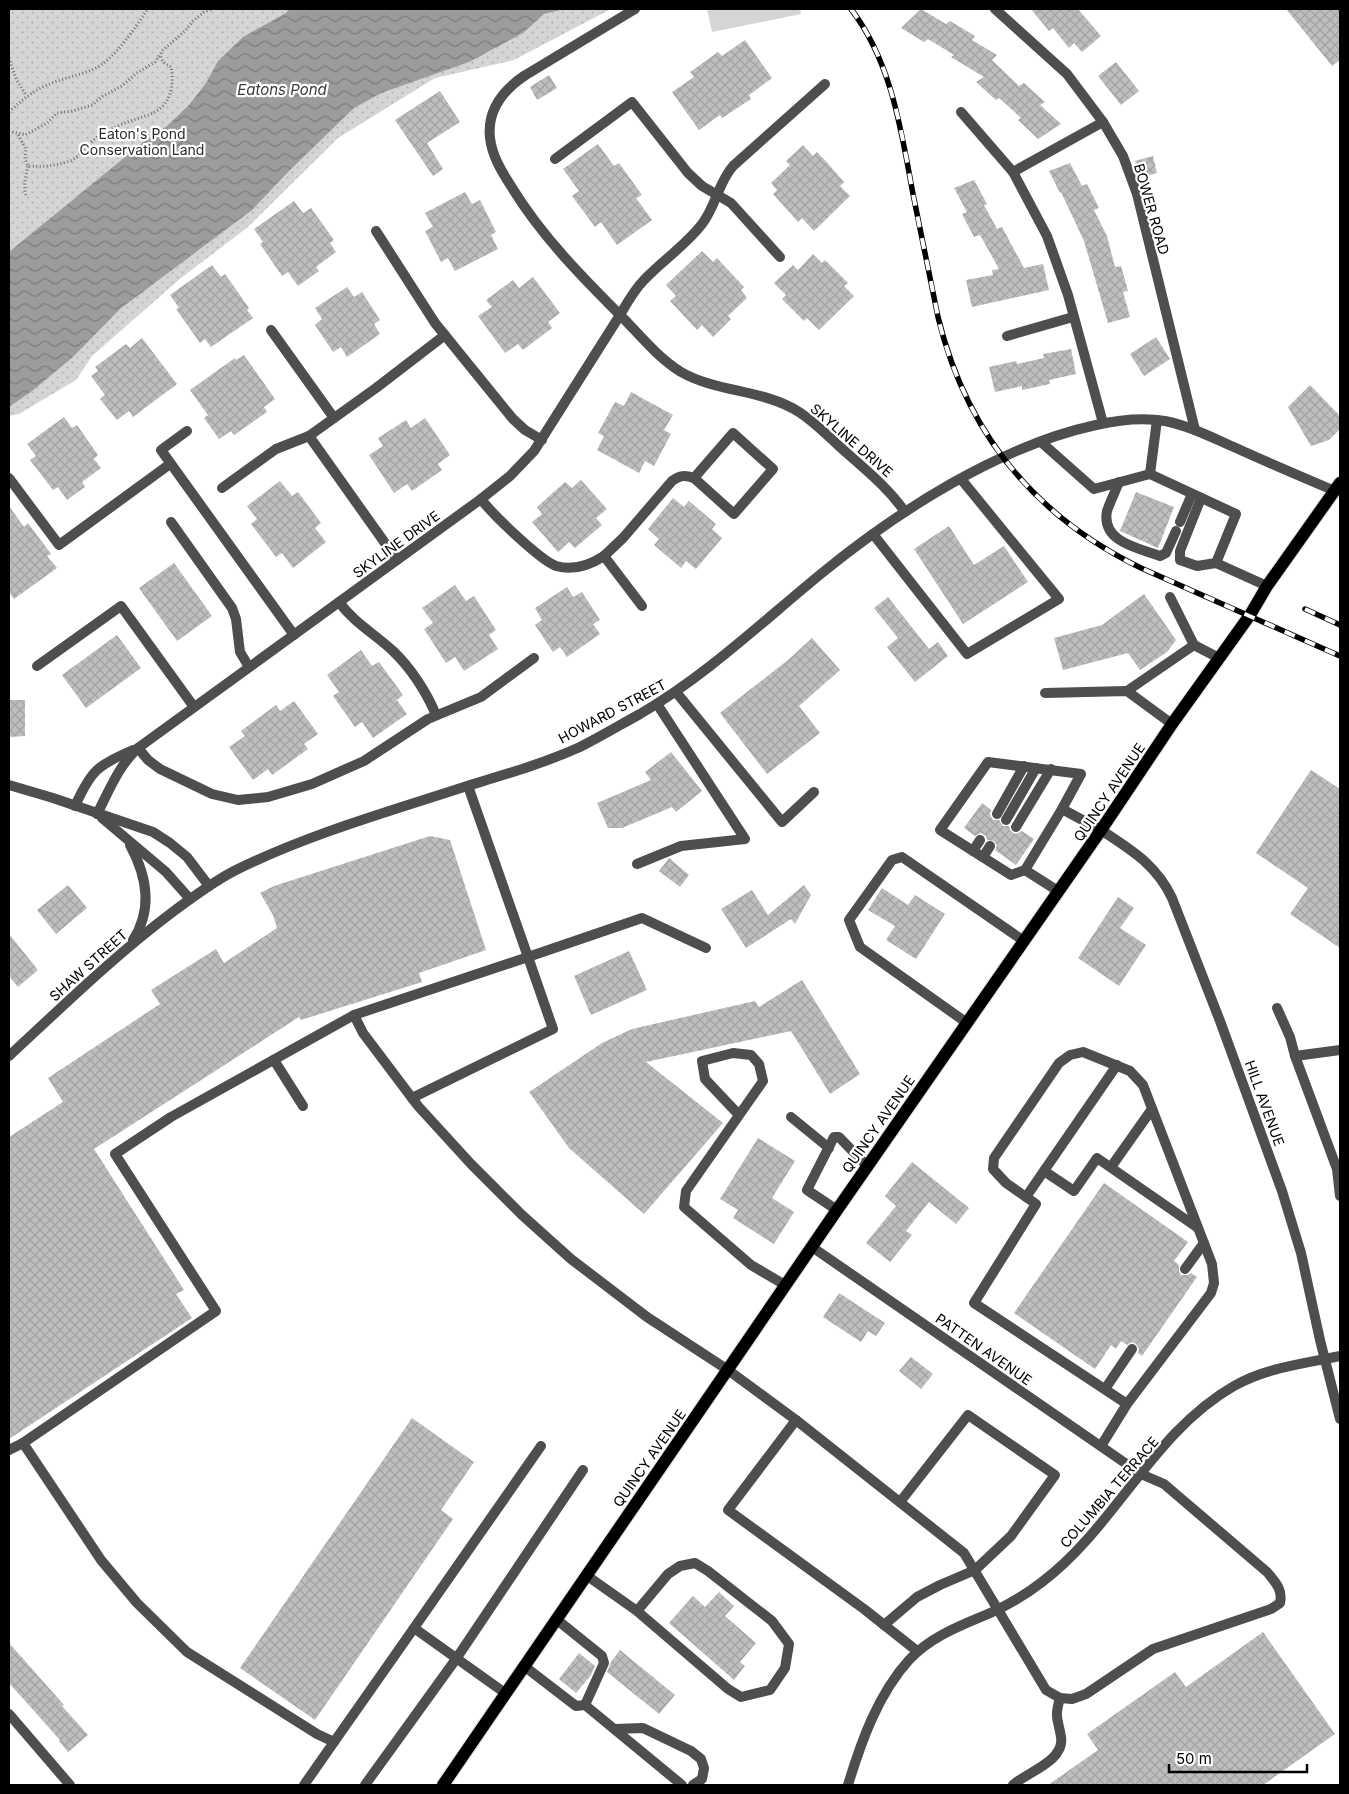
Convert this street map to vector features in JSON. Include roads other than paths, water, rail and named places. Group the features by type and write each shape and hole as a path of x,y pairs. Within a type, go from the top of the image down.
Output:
{"main road":[{"name":"QUINCY AVENUE","path":"443,1785 867,1166 1101,830 1172,724 1250,615 1267,586 1338,487"}],"street":[{"name":"SKYLINE DRIVE","path":"635,9 524,76 503,93 494,109 489,128 494,154 515,192 542,231 566,259 663,358 682,372 719,387 778,401 800,412 880,482 905,512"},
{"name":"BOWER ROAD","path":"995,9 1067,74 1103,122 1122,156 1137,194 1195,430"},
{"path":"620,315 643,280 703,222 711,210 724,179 733,166 825,84"},
{"path":"555,159 632,102 688,174 702,186 718,194 736,208 780,257"},
{"path":"961,112 1013,172 1047,236 1068,295 1103,423"},
{"path":"1013,172 1103,122"},
{"path":"376,231 421,302 445,335 512,419 525,430 542,440"},
{"name":"SKYLINE DRIVE","path":"75,806 84,785 95,770 110,760 138,748 481,499 518,468 542,440 620,315"},
{"path":"1007,336 1073,317"},
{"path":"271,330 334,418"},
{"path":"222,488 276,449 309,436 445,335"},
{"path":"1150,474 1157,420"},
{"name":"HOWARD STREET","path":"190,899 245,866 307,840 515,772 599,737 676,692 716,663 824,571 905,512 961,479 1041,442 1103,423 1157,420 1195,430 1338,487"},
{"path":"187,431 161,450 294,635"},
{"path":"481,499 499,520 552,564 564,567 584,566 604,556 623,538 672,481 677,478 686,475 694,478 734,514 773,469 733,433 694,478"},
{"path":"309,436 397,560"},
{"path":"1041,442 1094,489 1150,474 1236,514 1216,563"},
{"path":"9,478 59,546 170,464"},
{"path":"873,534 967,654 1059,599 961,479"},
{"path":"1119,482 1107,511 1107,526 1116,539 1160,556 1166,553 1178,526 1197,496"},
{"path":"1197,496 1180,550 1180,560 1197,566 1216,563 1267,586"},
{"path":"171,522 232,608 236,619 240,652 250,667"},
{"path":"1169,546 1180,550"},
{"path":"604,556 642,606"},
{"path":"1170,597 1194,645 1220,658"},
{"path":"338,602 356,622 400,659 426,694 436,715"},
{"path":"37,666 121,606 194,707"},
{"path":"1044,694 1127,691 1194,645"},
{"path":"138,748 154,765 204,791 229,798 252,800 268,797 296,789 352,767 375,755 436,715 481,697 534,658"},
{"path":"1127,691 1172,724"},
{"path":"676,692 782,822 814,792"},
{"path":"637,864 681,846 745,839 657,704"},
{"name":"SKYLINE DRIVE","path":"97,814 120,769 138,748"},
{"path":"988,762 1036,768 1081,774 1025,870 1011,875 940,830 988,762"},
{"path":"997,814 1024,766"},
{"path":"1006,820 1036,768"},
{"path":"1016,827 1051,769"},
{"path":"9,785 144,829 170,843 187,857 209,886"},
{"path":"412,1098 553,1029 468,786"},
{"name":"HILL AVENUE","path":"1062,809 1101,830 1148,864 1162,880 1172,898 1276,1172 1301,1253 1324,1359 1340,1419"},
{"path":"97,814 166,872 190,899"},
{"path":"125,838 135,854 145,884 146,900 141,926 128,947"},
{"path":"973,851 980,840"},
{"path":"983,857 990,846"},
{"path":"994,864 1000,854"},
{"path":"967,1023 860,947 849,920 892,860 902,857 1024,941"},
{"path":"1025,870 1058,891"},
{"name":"SHAW STREET","path":"9,1056 128,947 190,899"},
{"path":"9,1450 23,1443 216,1311 114,1154 171,1117 354,1016 642,918 706,948"},
{"path":"1277,1008 1290,1038 1337,1169 1340,1196"},
{"path":"354,1016 363,1033 412,1098 476,1170 571,1259 647,1317 728,1370 796,1420 964,1553 1046,1690 1060,1698 1056,1713 1061,1738 1060,1748 1053,1758 1013,1785"},
{"path":"1295,1056 1340,1050"},
{"path":"1101,1446 1126,1404 1210,1293 1214,1282 1212,1264 1143,1085 1130,1071 1083,1052 1070,1055 1059,1063 994,1158 992,1169 1006,1183 1036,1204 974,1303 1126,1404"},
{"path":"739,1116 705,1079 702,1061 733,1053 751,1055 759,1064 763,1081 739,1116 686,1191 684,1207 751,1265 785,1285"},
{"path":"274,1060 304,1106"},
{"path":"1026,1197 1117,1065"},
{"path":"1111,1168 1152,1109"},
{"path":"791,1117 829,1148"},
{"path":"837,1210 807,1190 834,1137 839,1137 867,1166"},
{"path":"1044,1171 1074,1192 1097,1158 1198,1229"},
{"path":"1185,1269 1204,1243"},
{"name":"PATTEN AVENUE","path":"812,1247 1141,1474 1164,1484 1267,1572 1278,1585 1281,1595 1280,1603 1271,1609 1153,1649 1086,1694 1072,1699 1060,1698"},
{"path":"1105,1390 1132,1349"},
{"name":"COLUMBIA TERRACE","path":"848,1785 857,1758 881,1703 902,1669 917,1652 945,1633 998,1609 1032,1590 1069,1559 1189,1421 1222,1394 1261,1374 1340,1356"},
{"path":"884,1625 917,1597 975,1570 1011,1536 1056,1476 968,1415 900,1502"},
{"path":"796,1420 728,1510 884,1625 917,1652"},
{"path":"23,1443 101,1560 137,1603 186,1652 317,1734 334,1742"},
{"path":"304,1785 541,1446"},
{"path":"365,1785 456,1659 583,1470"},
{"path":"586,1575 637,1612 728,1689 741,1697 770,1690 785,1668 789,1644 772,1621 695,1563 680,1566 668,1574 637,1612"},
{"path":"556,1620 602,1656 604,1663 585,1705"},
{"path":"414,1628 506,1693"},
{"path":"524,1666 576,1706 585,1705 682,1785"},
{"path":"9,1714 70,1785"},
{"path":"614,1729 642,1728 691,1751 700,1759 704,1768 702,1779 693,1785"}],"water":[{"name":"Eatons Pond","path":"289,9 564,9 544,14 523,33 469,62 381,93 354,108 252,210 120,309 73,357 32,391 9,407 9,252 141,144 167,126 189,105 206,83 218,61 243,37 286,13"}],"railway":[{"path":"851,9 865,30 876,52 893,98 938,317 950,359 966,397 986,433 1010,466 1037,496 1068,523 1103,547 1141,568 1340,656"},
{"path":"1305,609 1340,625"}],"park label":[{"name":"Eaton's Pond Conservation Land","path":"142,142"}]}
